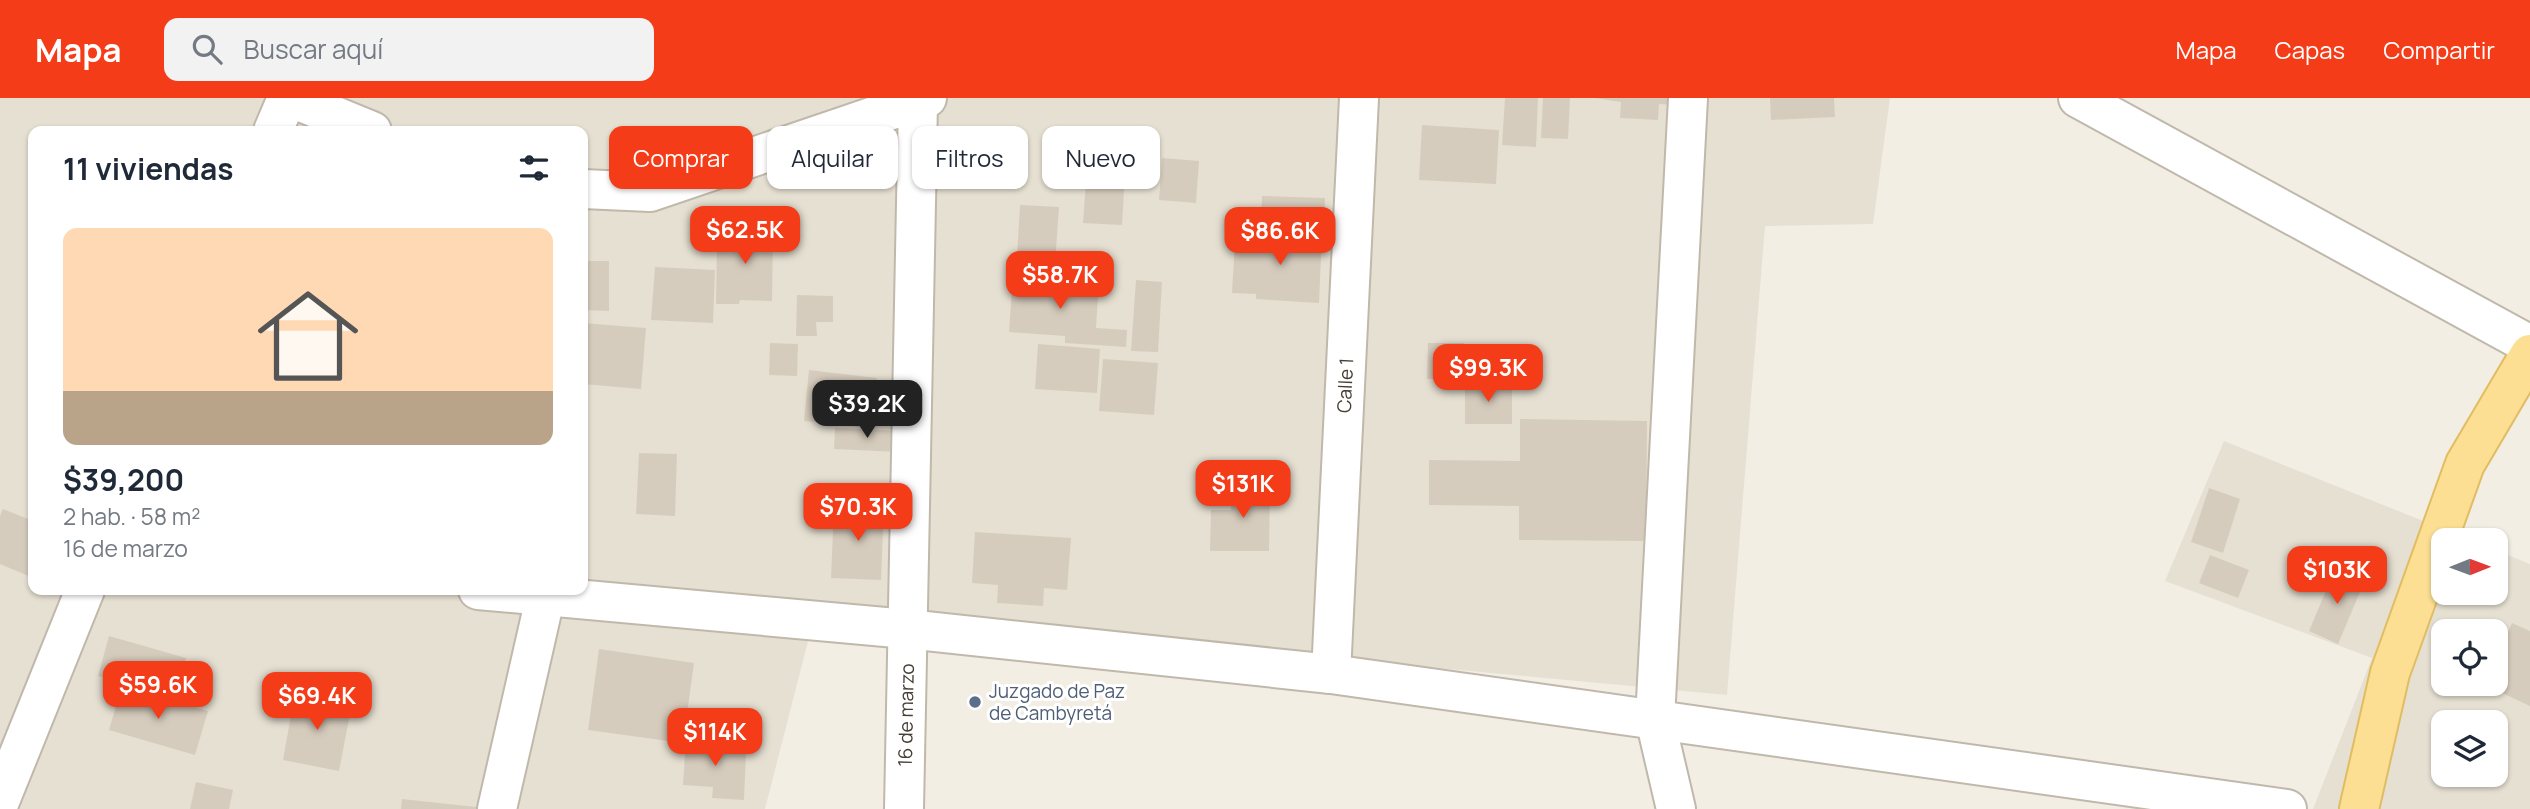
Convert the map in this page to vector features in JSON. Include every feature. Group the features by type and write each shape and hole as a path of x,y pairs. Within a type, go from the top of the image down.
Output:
{"main road":[{"path":"2359,809 2390,673 2465,464 2530,354"}],"street":[{"path":"275,126 289,98 359,126"},
{"name":"Calle 1","path":"1331,674 1359,98"},
{"path":"1676,809 1655,719 1688,98"},
{"path":"2078,98 2530,345"},
{"path":"588,189 650,192 922,100"},
{"name":"16 de marzo","path":"904,809 922,100"},
{"path":"0,801 83,595"},
{"path":"497,809 546,595"},
{"path":"558,595 907,625 1331,674 2287,809"}],"shaded area":[{"path":"0,98 1890,98 1873,224 1765,226 1727,695 816,610 765,809 0,809"},
{"path":"2224,441 2441,528 2431,528 2431,606 2508,606 2508,555 2530,564 2530,809 2313,809 2372,658 2165,581"}],"building":[{"path":"1505,98 1538,98 1536,147 1502,145"},
{"path":"1543,98 1570,98 1568,139 1541,138"},
{"path":"1595,98 1678,98 1677,105 1659,104 1658,120 1620,118 1621,102"},
{"path":"1770,98 1834,98 1835,117 1771,120"},
{"path":"1422,125 1499,130 1496,184 1419,180"},
{"path":"1162,158 1199,161 1196,203 1159,200"},
{"path":"1085,189 1124,189 1122,225 1083,223"},
{"path":"1262,196 1325,198 1324,229 1261,226"},
{"path":"1020,205 1059,207 1054,278 1016,275"},
{"path":"737,219 761,219 761,239 773,240 772,301 740,300 739,304 716,304 717,240 736,240"},
{"path":"1265,230 1322,234 1319,303 1256,299 1256,294 1232,293 1235,241 1264,242"},
{"path":"588,261 609,261 609,311 588,310"},
{"path":"655,267 715,270 713,323 651,320"},
{"path":"1013,276 1099,282 1096,328 1127,330 1126,347 1065,343 1065,336 1009,332"},
{"path":"1136,280 1162,282 1158,352 1131,351"},
{"path":"797,295 833,296 833,322 816,322 817,336 796,336"},
{"path":"588,323 646,328 641,389 588,384"},
{"path":"770,343 798,344 797,376 769,375"},
{"path":"1428,343 1464,343 1463,379 1427,379"},
{"path":"1038,344 1100,349 1097,393 1035,389"},
{"path":"1103,359 1158,363 1154,415 1099,411"},
{"path":"809,370 877,378 871,428 804,421"},
{"path":"1465,385 1512,385 1512,424 1465,424"},
{"path":"1520,419 1647,421 1646,541 1519,540 1519,506 1429,505 1429,460 1520,461"},
{"path":"835,428 900,431 899,452 834,449"},
{"path":"639,453 677,454 675,516 636,514"},
{"path":"1231,482 1270,483 1269,551 1210,551 1211,510 1231,510"},
{"path":"2209,488 2240,499 2223,553 2191,542"},
{"path":"834,505 884,507 881,580 831,578"},
{"path":"3,509 28,519 28,576 0,564 0,516"},
{"path":"975,532 1071,538 1067,590 1044,588 1043,606 997,603 998,585 972,583"},
{"path":"2210,555 2249,570 2238,598 2199,583"},
{"path":"2336,567 2365,580 2338,644 2309,631"},
{"path":"2512,623 2530,631 2530,706 2508,696 2508,632"},
{"path":"109,636 186,658 175,698 98,676"},
{"path":"599,649 694,663 683,743 588,730"},
{"path":"122,686 208,711 195,755 109,730"},
{"path":"295,693 352,704 339,771 283,760"},
{"path":"686,739 732,742 731,752 746,752 744,800 712,798 713,787 683,785"},
{"path":"196,782 233,790 229,809 190,809"},
{"path":"402,799 476,807 476,809 401,809"}],"place":[{"name":"Juzgado de Paz de Cambyretá","path":"975,702"}]}
